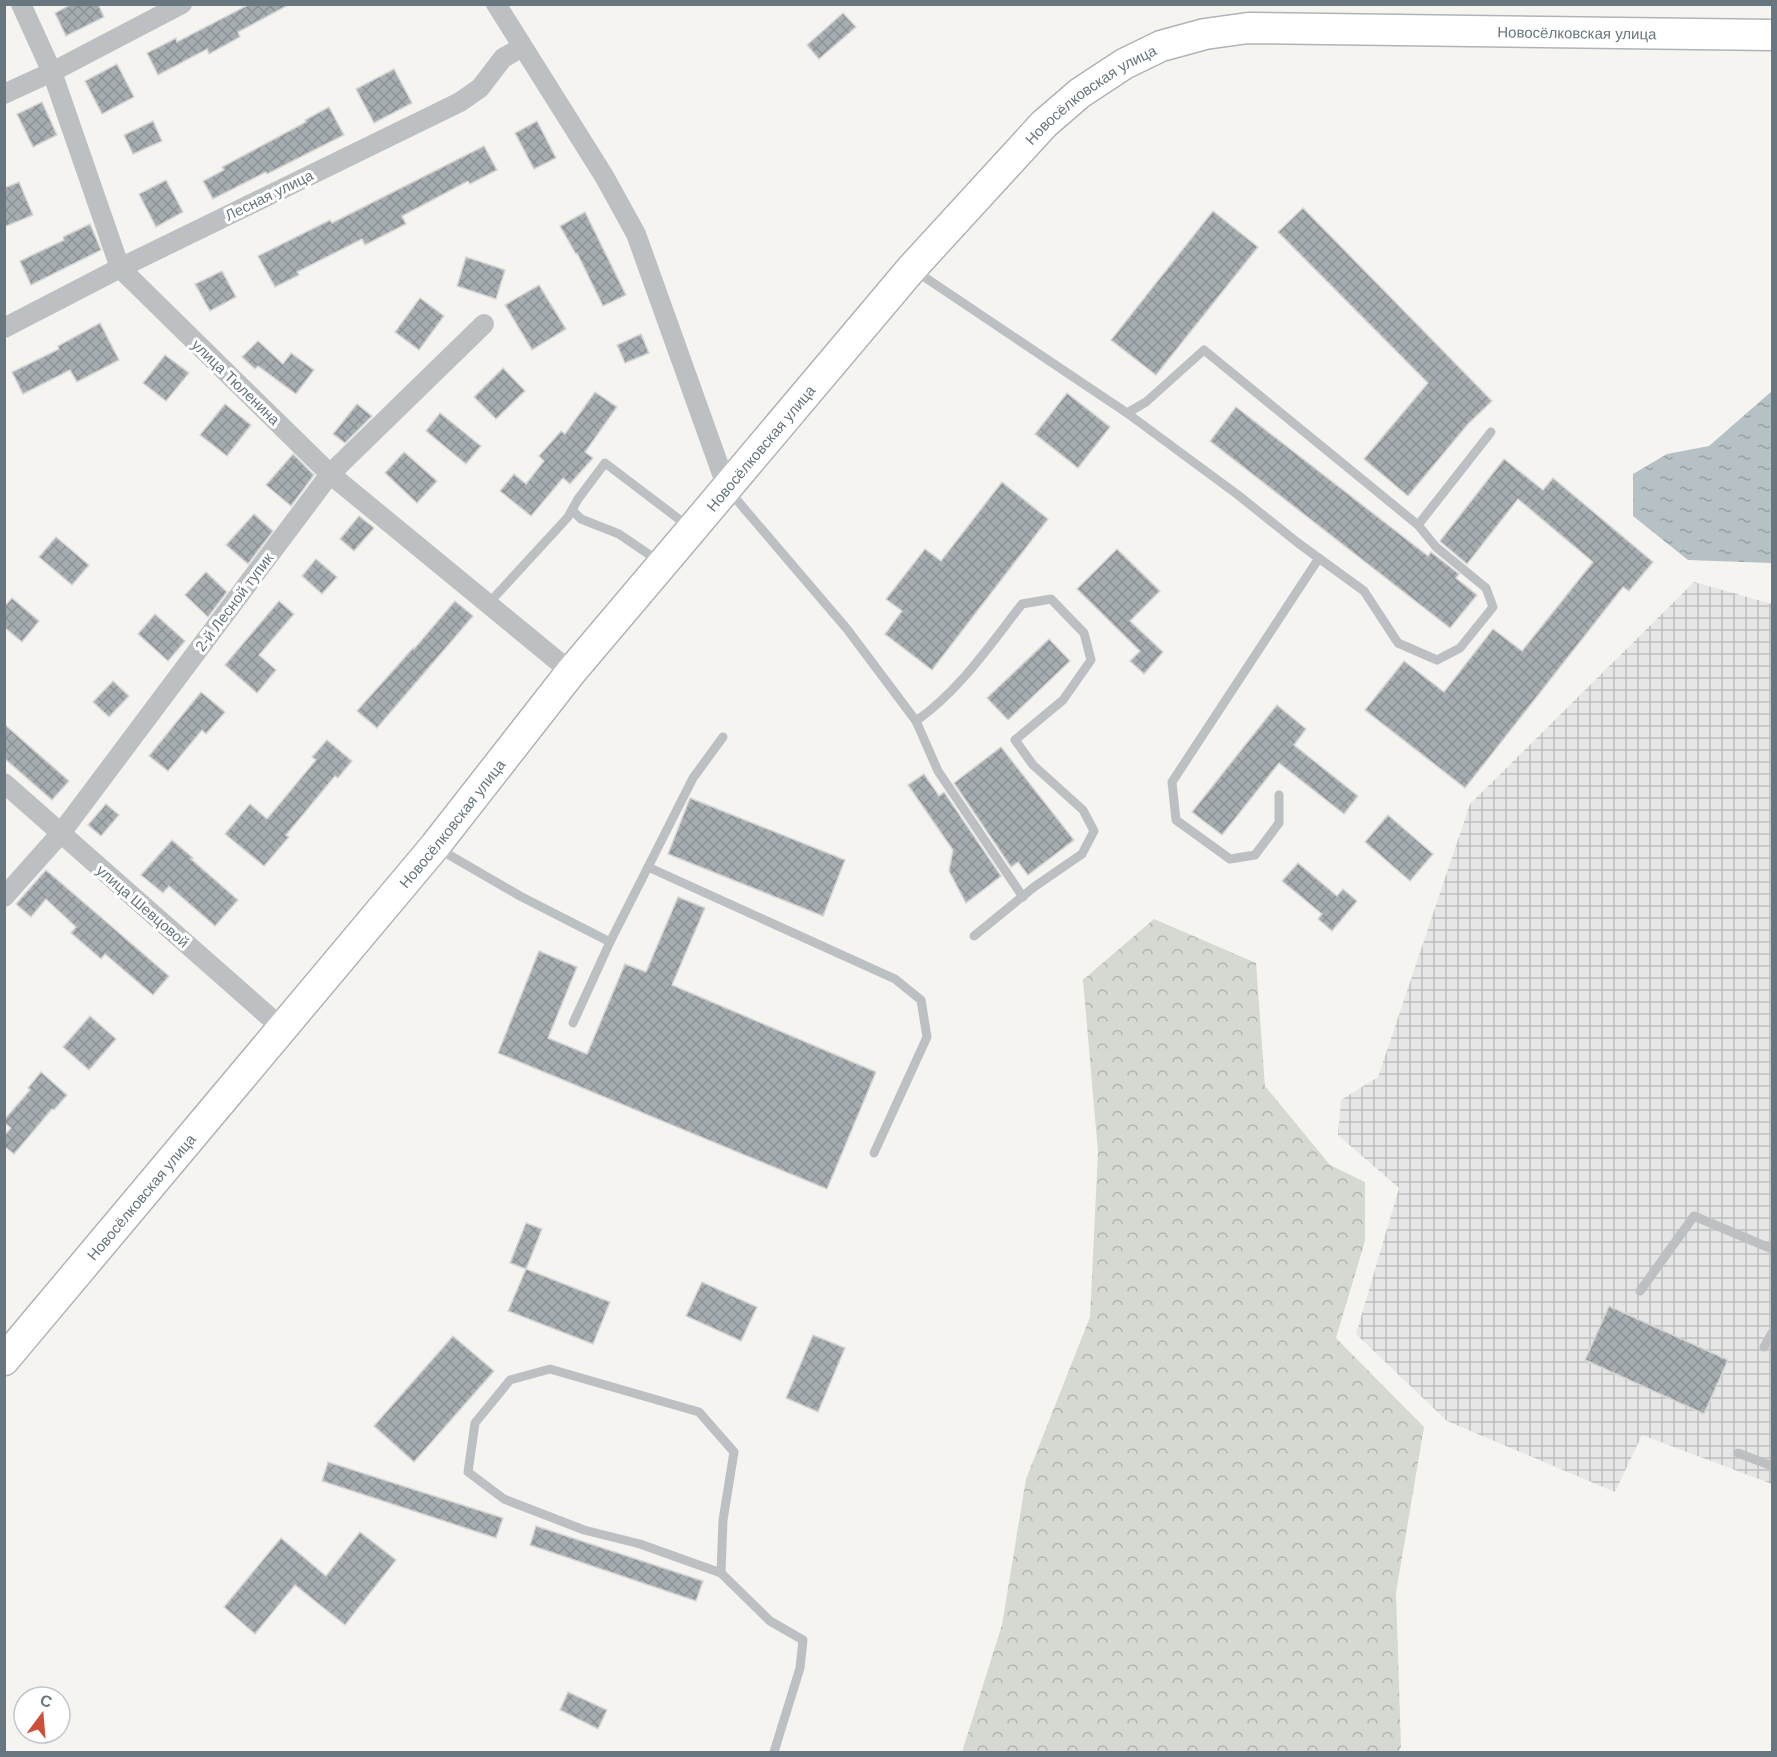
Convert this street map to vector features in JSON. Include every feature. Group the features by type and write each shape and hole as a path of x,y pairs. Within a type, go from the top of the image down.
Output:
{"main road":[{"name":"Новосёлковская улица","path":"4,1360 435,846 572,672 912,268 1044,124 1080,93 1124,64 1161,46 1205,34 1248,28 1773,35"}],"street":[{"name":"улица Тюленина","path":"21,4 51,72 120,268 330,474 572,672"},
{"path":"4,94 182,4"},
{"path":"496,4 604,176 636,234 727,488"},
{"name":"Лесная улица","path":"4,328 120,268 460,102 480,87 503,58 522,47"},
{"name":"2-й Лесной тупик","path":"4,897 61,833 330,474 484,324"},
{"name":"улица Шевцовой","path":"4,783 282,1028"}],"lane":[{"path":"912,268 1126,413 1364,591 1398,643 1437,660 1460,648 1492,607 1486,588 1436,547 1419,525 1204,350 1146,402 1126,413"},
{"path":"1419,525 1491,432"},
{"path":"488,604 568,517 604,463 692,529"},
{"path":"727,488 847,629 916,721 939,771 1023,897"},
{"path":"572,510 581,519 619,534 663,564"},
{"path":"1279,795 1279,823 1255,855 1230,859 1176,820 1172,782 1318,558"},
{"path":"916,721 963,679 1022,604 1051,599 1084,633 1091,660 1063,700 1015,740 1033,765 1083,810 1094,831 1082,854 1034,887 974,936"},
{"path":"573,1023 610,942 693,778 723,737"},
{"path":"435,846 520,896 610,942"},
{"path":"648,867 895,979 921,1000 927,1037 874,1153"},
{"path":"1640,1291 1694,1216 1773,1249"},
{"path":"1764,1347 1773,1333"},
{"path":"721,1574 723,1520 734,1452 699,1412 550,1369 510,1380 475,1423 468,1472 504,1499 584,1530 640,1544 721,1574 770,1621 803,1640 800,1668 774,1752"},
{"path":"1738,1453 1773,1466"}],"shaded area":[{"path":"1694,582 1772,604 1772,1484 1642,1435 1615,1492 1447,1421 1356,1334 1399,1188 1338,1135 1341,1100 1378,1077 1470,804"}],"green space":[{"path":"1154,919 1256,963 1265,1086 1330,1165 1365,1182 1365,1241 1336,1338 1424,1427 1396,1593 1401,1747 1398,1752 962,1752 1002,1625 1026,1479 1090,1317 1098,1152 1083,980"}],"water":[{"path":"1772,391 1772,563 1688,560 1633,516 1633,474 1667,454 1709,446"}],"building":[{"path":"72,4 98,4 104,17 66,36 55,13"},
{"path":"250,4 290,4 238,32 240,37 209,54 207,49 158,75 147,53 176,38 177,42"},
{"path":"843,13 856,27 819,59 807,45"},
{"path":"117,64 134,97 102,114 85,81"},
{"path":"394,69 412,103 374,123 356,89"},
{"path":"42,102 57,135 33,147 17,114"},
{"path":"329,107 344,135 213,199 203,181 224,170 222,167 306,122 305,120"},
{"path":"153,121 162,141 133,154 124,135"},
{"path":"537,121 556,158 534,169 515,133"},
{"path":"484,146 497,170 470,184 468,181 402,216 406,224 365,245 362,239 297,272 299,275 275,287 258,256 330,220 332,223"},
{"path":"166,180 183,212 156,227 139,194"},
{"path":"19,182 33,215 4,227 4,188"},
{"path":"1303,208 1492,401 1468,424 1408,496 1364,459 1428,383 1278,232"},
{"path":"1213,211 1258,247 1156,375 1111,340"},
{"path":"585,212 626,295 603,306 577,253 560,226"},
{"path":"90,224 101,250 31,285 20,261 64,240 63,237"},
{"path":"466,257 505,270 496,299 457,286"},
{"path":"222,271 236,297 210,311 195,284"},
{"path":"539,285 566,329 532,350 505,305"},
{"path":"420,298 444,316 419,350 395,332"},
{"path":"100,323 119,360 77,382 70,370 23,394 12,372 59,349 58,346"},
{"path":"641,334 649,353 625,363 617,345"},
{"path":"258,341 283,364 291,353 314,370 296,394 258,366 255,369 242,357"},
{"path":"165,355 189,373 166,401 143,383"},
{"path":"503,368 525,391 496,419 474,397"},
{"path":"595,392 617,407 585,452 593,458 570,484 563,478 531,516 500,491 514,474 526,484 544,461 539,456 561,431 565,434"},
{"path":"1067,393 1110,427 1078,468 1035,434"},
{"path":"225,404 251,425 227,456 200,435"},
{"path":"357,404 372,416 345,443 333,434"},
{"path":"1236,407 1428,556 1431,552 1459,574 1456,578 1477,595 1450,628 1210,441"},
{"path":"440,413 481,446 466,464 426,431"},
{"path":"404,452 437,481 417,503 385,473"},
{"path":"293,454 314,475 291,506 266,485"},
{"path":"1504,459 1543,490 1553,478 1653,562 1629,591 1623,587 1465,788 1365,710 1404,661 1444,692 1493,629 1522,651 1593,562 1518,499 1467,564 1440,541"},
{"path":"1002,482 1048,519 932,670 885,634 902,611 886,599 925,549 941,561"},
{"path":"254,514 273,531 248,564 226,545"},
{"path":"359,516 374,528 354,551 340,539"},
{"path":"56,537 89,565 72,585 39,557"},
{"path":"1117,549 1160,591 1130,621 1163,652 1144,674 1130,661 1140,651 1077,589"},
{"path":"316,559 337,577 322,594 302,576"},
{"path":"206,572 227,592 208,617 185,595"},
{"path":"12,598 39,621 22,642 4,627 4,607"},
{"path":"279,601 294,614 259,655 276,670 257,693 225,665"},
{"path":"455,601 473,616 377,728 357,711"},
{"path":"155,614 185,641 168,661 138,634"},
{"path":"1049,639 1070,661 1008,720 987,698"},
{"path":"113,681 129,696 109,717 93,702"},
{"path":"201,692 225,712 206,734 202,730 168,771 149,756"},
{"path":"1277,705 1306,729 1294,745 1358,796 1344,814 1279,763 1222,835 1192,812"},
{"path":"4,724 69,781 52,800 4,758"},
{"path":"327,740 352,761 338,778 335,776 286,835 289,837 264,866 225,834 250,804 267,819 316,760 312,757"},
{"path":"1001,747 1074,840 1028,875 1018,862 1011,867 954,783"},
{"path":"924,774 939,796 944,792 1001,876 966,903 949,871 953,850 908,785"},
{"path":"690,798 845,860 823,916 668,854"},
{"path":"106,804 119,815 101,836 88,825"},
{"path":"1388,815 1433,854 1410,881 1365,842"},
{"path":"172,840 238,900 215,926 169,886 163,893 141,875"},
{"path":"1298,863 1337,896 1343,889 1357,901 1332,931 1318,919 1322,914 1282,881"},
{"path":"46,870 169,976 153,995 105,954 101,959 71,933 76,927 46,899 31,917 16,904"},
{"path":"678,897 705,908 672,985 876,1072 827,1189 498,1053 539,951 577,967 548,1038 587,1054 625,964 646,972"},
{"path":"90,1016 116,1039 89,1070 63,1047"},
{"path":"41,1072 67,1095 54,1110 52,1109 14,1154 4,1146 4,1136 11,1128 4,1120 30,1090 28,1088"},
{"path":"526,1223 542,1229 526,1269 510,1263"},
{"path":"526,1269 610,1302 593,1344 508,1311"},
{"path":"702,1282 757,1307 741,1341 686,1316"},
{"path":"1609,1306 1728,1360 1704,1414 1585,1360"},
{"path":"813,1335 845,1348 818,1412 786,1398"},
{"path":"453,1336 494,1371 414,1462 374,1426"},
{"path":"328,1462 503,1518 496,1538 322,1481"},
{"path":"536,1526 703,1581 696,1601 530,1545"},
{"path":"360,1532 396,1560 345,1625 295,1585 255,1634 224,1607 281,1538 326,1576"},
{"path":"568,1692 607,1710 598,1729 560,1710"}]}
